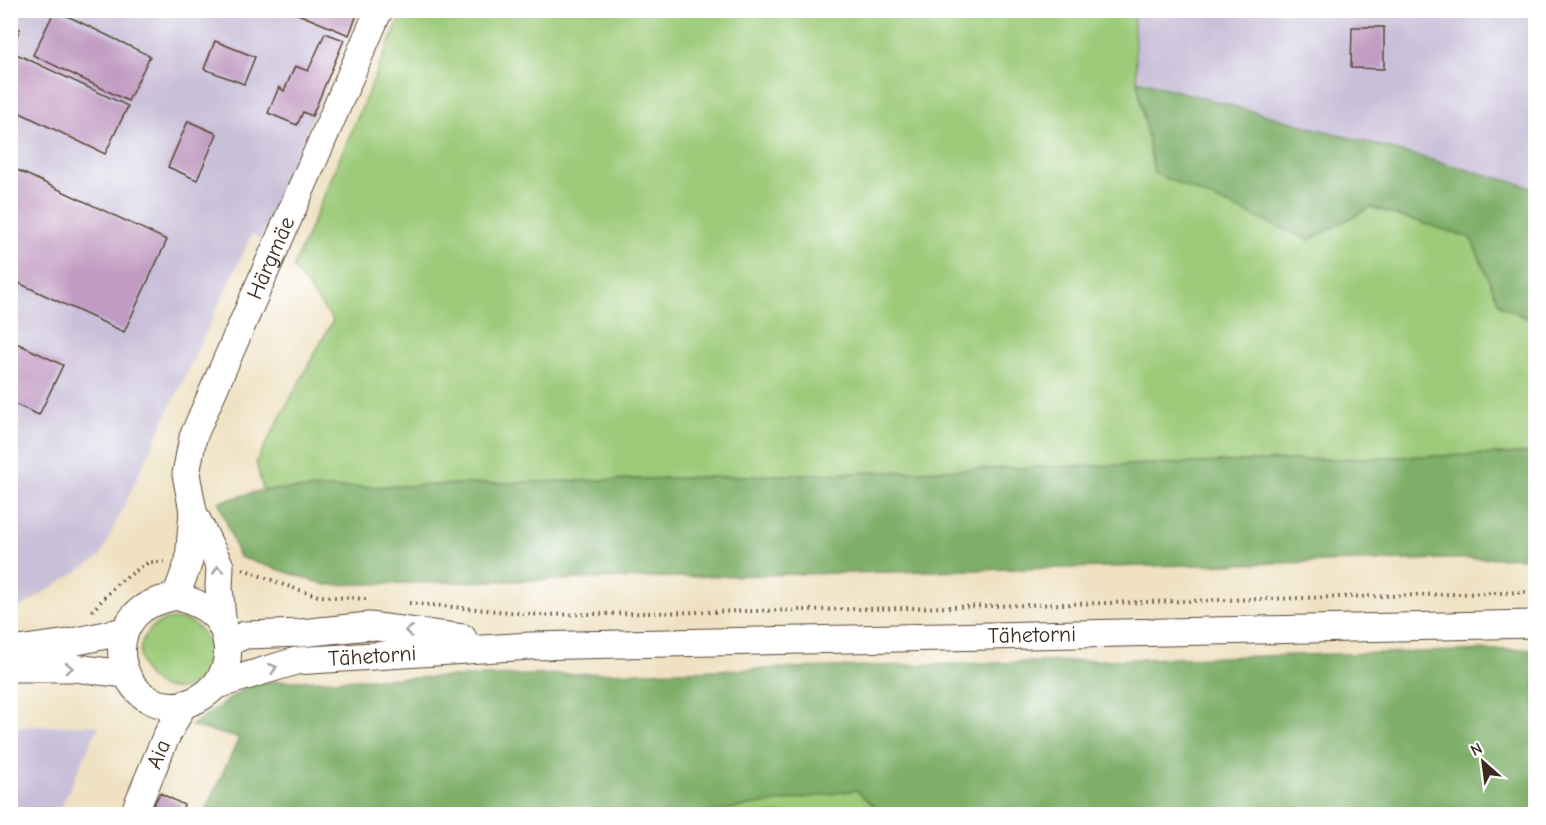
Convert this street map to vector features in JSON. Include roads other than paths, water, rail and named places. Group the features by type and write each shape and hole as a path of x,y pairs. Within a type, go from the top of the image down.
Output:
{"street":[{"name":"Härgmäe","path":"176,596 189,561 193,511 186,474 193,437 379,10"},
{"name":"Härgmäe","path":"193,511 220,566 219,587 225,635"},
{"path":"176,596 195,602 211,612 225,635 228,658 217,685 202,698 183,705 169,706 156,704 131,684 122,666 121,646 132,618 143,608 156,601 176,596"},
{"name":"Tähetorni","path":"217,685 296,661 530,646 1536,624"},
{"name":"Tähetorni","path":"225,635 301,633 369,626 530,646"},
{"path":"10,651 68,644 125,631"},
{"path":"10,668 74,668 126,674"},
{"name":"Aia","path":"137,806 165,739 183,705"}]}
